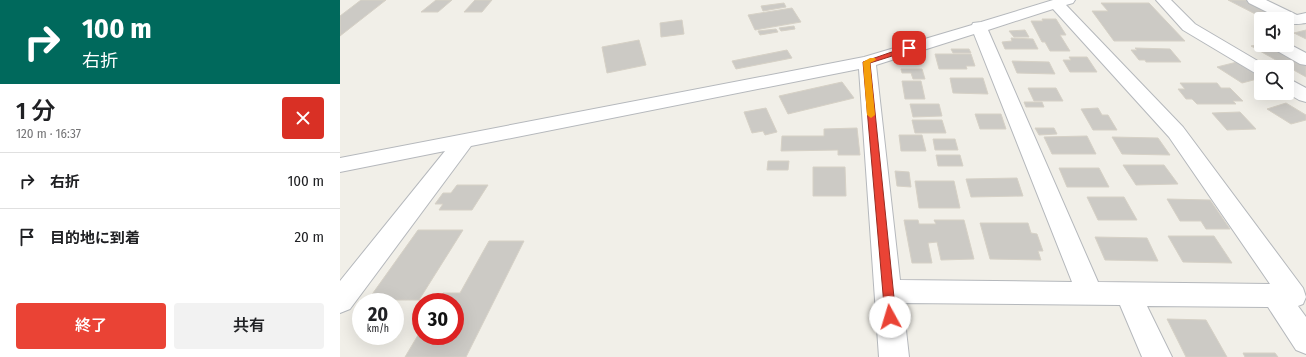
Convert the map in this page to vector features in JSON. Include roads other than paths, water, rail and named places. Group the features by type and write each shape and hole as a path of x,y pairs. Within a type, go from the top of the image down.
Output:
{"street":[{"path":"1163,0 1189,27 1254,65"},
{"path":"1254,0 1295,20 1306,18"},
{"path":"1283,0 1306,10"},
{"path":"340,165 866,62 979,26 1062,2 1176,132 1293,296 888,291"},
{"path":"979,26 1090,294"},
{"path":"1291,52 1306,60"},
{"path":"866,62 894,357"},
{"path":"1294,89 1306,96"},
{"path":"340,301 465,140"},
{"path":"1128,294 1157,357"},
{"path":"1275,296 1306,341"}]}
